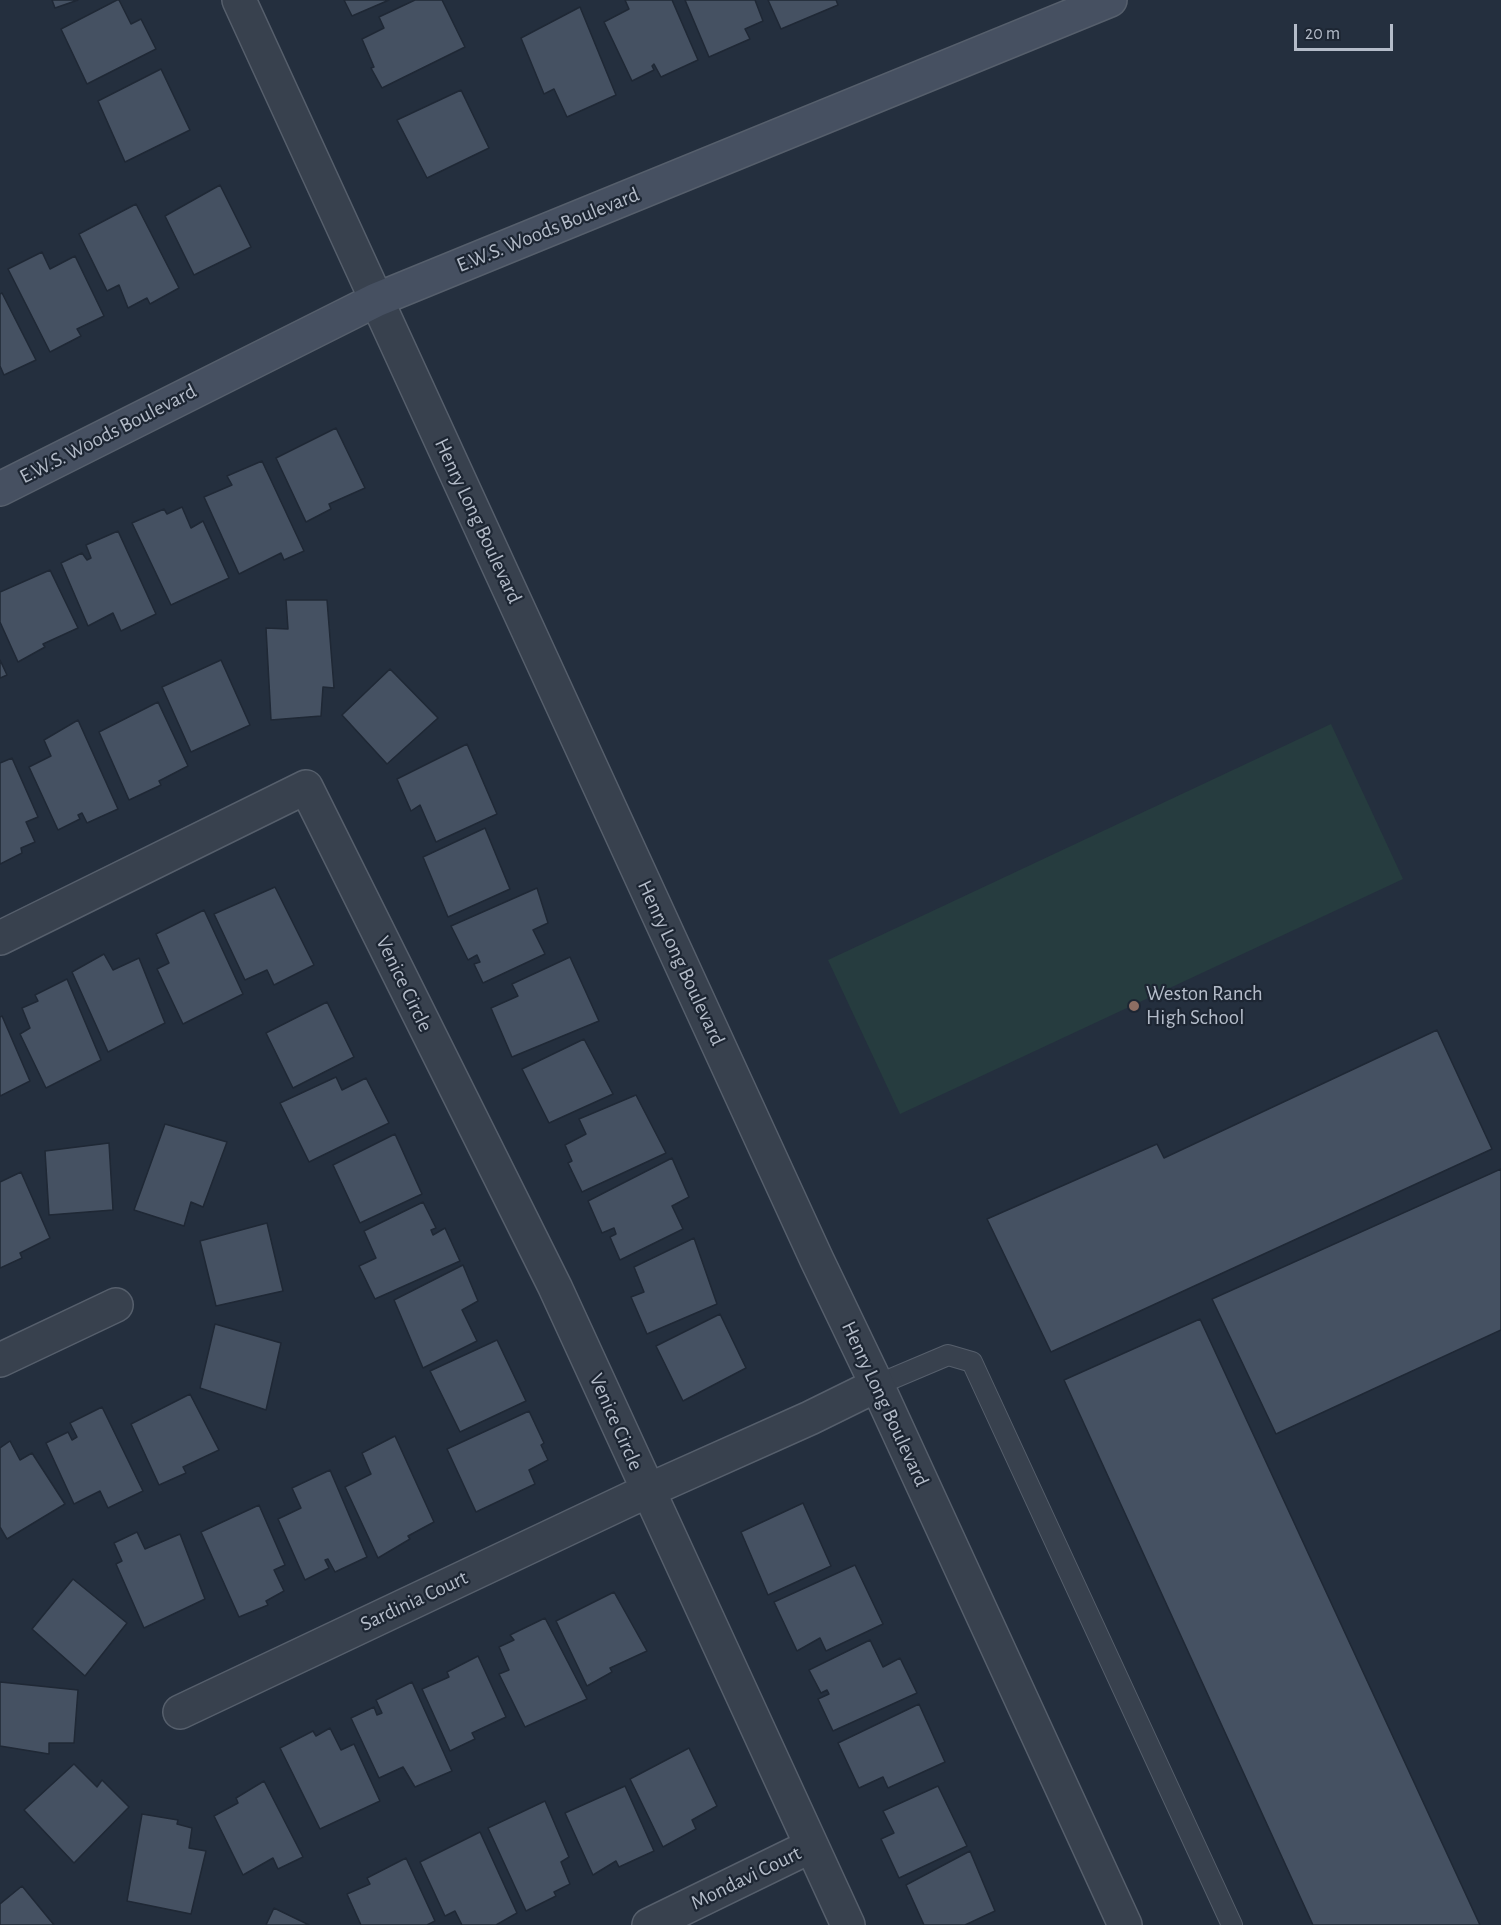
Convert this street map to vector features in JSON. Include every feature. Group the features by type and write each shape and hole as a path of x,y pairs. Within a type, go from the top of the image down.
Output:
{"street":[{"name":"Henry Long Boulevard","path":"239,0 1125,1925"},
{"name":"E.W.S. Woods Boulevard","path":"0,489 376,300 1110,0"},
{"name":"Venice Circle","path":"0,938 306,787 555,1287 848,1925"},
{"path":"0,1360 116,1305"},
{"name":"Venice Circle","path":"647,1491 810,1418 877,1385"},
{"name":"Sardinia Court","path":"180,1712 647,1491"},
{"name":"Mondavi Court","path":"649,1925 811,1846"}],"lane":[{"path":"877,1385 948,1355 972,1362 1232,1925"}],"green space":[{"path":"1331,724 1403,879 900,1114 828,960"}],"building":[{"path":"52,0 78,0 55,8"},
{"path":"117,0 131,24 141,19 156,49 87,84 61,29"},
{"path":"344,0 389,0 352,16"},
{"path":"415,0 442,0 465,47 382,88 371,68 374,67 362,39 384,28 379,17"},
{"path":"625,0 672,0 698,60 661,77 654,64 652,66 654,70 632,81 604,22 629,9"},
{"path":"685,0 755,0 763,21 745,29 750,39 709,57"},
{"path":"768,0 836,0 838,5 781,29"},
{"path":"580,7 616,95 567,117 554,89 544,94 521,38"},
{"path":"161,69 190,130 125,162 98,101"},
{"path":"461,90 489,148 427,178 397,120"},
{"path":"220,185 251,247 194,275 165,216"},
{"path":"136,204 179,288 150,304 147,298 128,308 119,285 107,291 79,234"},
{"path":"42,252 50,269 75,256 104,316 77,329 81,336 50,352 8,269"},
{"path":"2,293 36,360 4,375 0,366 0,294"},
{"path":"336,428 365,488 329,504 331,509 306,522 276,458"},
{"path":"262,461 304,551 284,560 281,553 239,574 204,497 232,485 227,476"},
{"path":"182,507 191,528 203,521 229,578 171,605 132,523 164,509 167,514"},
{"path":"118,531 156,614 121,631 113,613 88,626 61,563 82,553 87,560 91,558 86,545"},
{"path":"50,570 78,628 43,644 45,647 18,662 0,622 0,592"},
{"path":"286,600 327,600 334,688 323,687 321,716 271,720 266,628 288,629"},
{"path":"0,660 7,675 0,678"},
{"path":"221,660 250,725 191,752 162,687"},
{"path":"390,669 438,718 387,764 342,715"},
{"path":"158,702 188,766 159,781 161,785 129,800 99,732"},
{"path":"78,720 118,809 87,823 82,813 78,815 80,819 58,830 29,767 51,756 44,740"},
{"path":"467,744 497,814 436,842 420,805 411,811 397,779"},
{"path":"12,758 38,817 26,822 35,842 21,848 22,853 0,864 0,763"},
{"path":"485,828 510,889 448,917 423,857"},
{"path":"275,887 314,965 274,985 267,970 245,980 214,914"},
{"path":"537,888 548,923 533,930 545,954 483,983 474,964 480,962 477,955 468,960 451,926"},
{"path":"204,910 243,994 183,1024 157,969 169,963 156,934"},
{"path":"104,954 113,970 139,958 165,1023 108,1052 72,972"},
{"path":"570,957 599,1021 512,1057 491,1008 518,996 512,984"},
{"path":"67,979 101,1060 46,1088 20,1034 30,1028 22,1008 38,1001 35,995"},
{"path":"327,1002 354,1057 293,1088 266,1033"},
{"path":"2,1016 30,1081 0,1096 0,1017"},
{"path":"1437,1030 1492,1149 1051,1352 987,1219 1157,1144 1164,1158"},
{"path":"584,1039 613,1094 549,1123 522,1069"},
{"path":"336,1077 342,1090 366,1078 389,1123 309,1162 280,1103"},
{"path":"636,1095 666,1153 582,1192 568,1163 572,1161 565,1145 586,1134 579,1119"},
{"path":"165,1124 227,1142 203,1207 191,1202 184,1226 134,1210"},
{"path":"395,1134 422,1194 360,1223 333,1165"},
{"path":"109,1143 113,1210 49,1215 45,1151"},
{"path":"672,1158 689,1197 672,1206 683,1229 620,1260 610,1237 616,1234 614,1228 602,1233 588,1201"},
{"path":"1501,1169 1501,1330 1276,1434 1212,1299"},
{"path":"21,1172 50,1238 20,1253 22,1258 0,1268 0,1182"},
{"path":"423,1202 436,1228 431,1230 433,1235 445,1228 460,1261 375,1299 359,1266 376,1258 364,1231"},
{"path":"267,1223 283,1291 216,1306 200,1241"},
{"path":"694,1238 717,1304 647,1334 631,1297 644,1292 634,1267"},
{"path":"463,1265 478,1301 462,1310 477,1341 423,1368 394,1300"},
{"path":"720,1314 746,1368 683,1401 656,1346"},
{"path":"1200,1319 1480,1925 1313,1925 1064,1380"},
{"path":"215,1324 281,1343 266,1410 200,1388"},
{"path":"497,1340 526,1401 460,1432 430,1371"},
{"path":"190,1394 219,1450 183,1467 186,1473 159,1485 131,1424"},
{"path":"102,1407 143,1491 108,1508 100,1491 74,1504 46,1443 68,1432 72,1440 77,1437 70,1423"},
{"path":"529,1411 544,1443 541,1445 548,1460 529,1470 535,1484 476,1512 447,1449"},
{"path":"395,1436 434,1522 408,1536 410,1539 378,1558 345,1487 371,1474 362,1453"},
{"path":"10,1441 20,1460 32,1453 65,1504 7,1539 0,1527 0,1448"},
{"path":"330,1470 367,1557 335,1572 328,1559 325,1560 329,1568 305,1580 278,1519 301,1508 292,1488"},
{"path":"803,1503 831,1566 768,1595 741,1532"},
{"path":"259,1505 285,1565 274,1570 284,1591 266,1601 268,1605 239,1617 201,1532"},
{"path":"137,1532 145,1549 180,1534 205,1599 144,1628 116,1564 122,1561 114,1543"},
{"path":"855,1565 883,1624 826,1651 820,1638 797,1651 774,1602"},
{"path":"73,1579 127,1623 85,1676 32,1629"},
{"path":"614,1592 647,1651 610,1668 612,1672 587,1686 556,1621"},
{"path":"545,1618 587,1699 525,1727 499,1674 509,1670 499,1647 514,1640 510,1635"},
{"path":"870,1640 883,1667 900,1658 917,1693 833,1731 818,1699 829,1694 827,1690 821,1693 809,1670"},
{"path":"478,1656 506,1717 472,1733 475,1739 450,1751 422,1689 449,1677 447,1672"},
{"path":"0,1682 78,1690 74,1743 49,1743 49,1754 0,1746"},
{"path":"412,1682 452,1771 415,1787 403,1767 379,1778 351,1718 374,1707 377,1715 382,1713 376,1700"},
{"path":"919,1704 945,1762 888,1788 883,1777 859,1788 838,1743"},
{"path":"330,1728 341,1750 354,1744 380,1801 320,1829 280,1748 313,1731 316,1736"},
{"path":"689,1748 717,1806 692,1820 696,1829 663,1847 630,1779"},
{"path":"74,1764 97,1787 102,1780 129,1807 74,1863 24,1810"},
{"path":"264,1781 303,1857 278,1869 273,1858 243,1875 214,1816 238,1803 236,1798"},
{"path":"625,1786 654,1851 619,1867 616,1861 593,1875 565,1813"},
{"path":"938,1786 967,1846 899,1878 881,1839 894,1833 883,1811"},
{"path":"545,1801 569,1857 561,1862 570,1884 554,1892 556,1896 526,1911 488,1828"},
{"path":"142,1814 178,1820 177,1824 192,1828 189,1848 206,1851 191,1914 127,1901"},
{"path":"480,1832 517,1913 496,1925 462,1925 455,1911 445,1916 420,1862"},
{"path":"970,1851 995,1911 965,1925 924,1925 906,1885"},
{"path":"406,1858 435,1921 427,1925 361,1925 347,1894 370,1884 367,1878"},
{"path":"22,1886 54,1925 0,1925 0,1904"},
{"path":"274,1908 309,1925 266,1925"}],"place":[{"name":"Weston Ranch High School","path":"1134,1006"}]}
